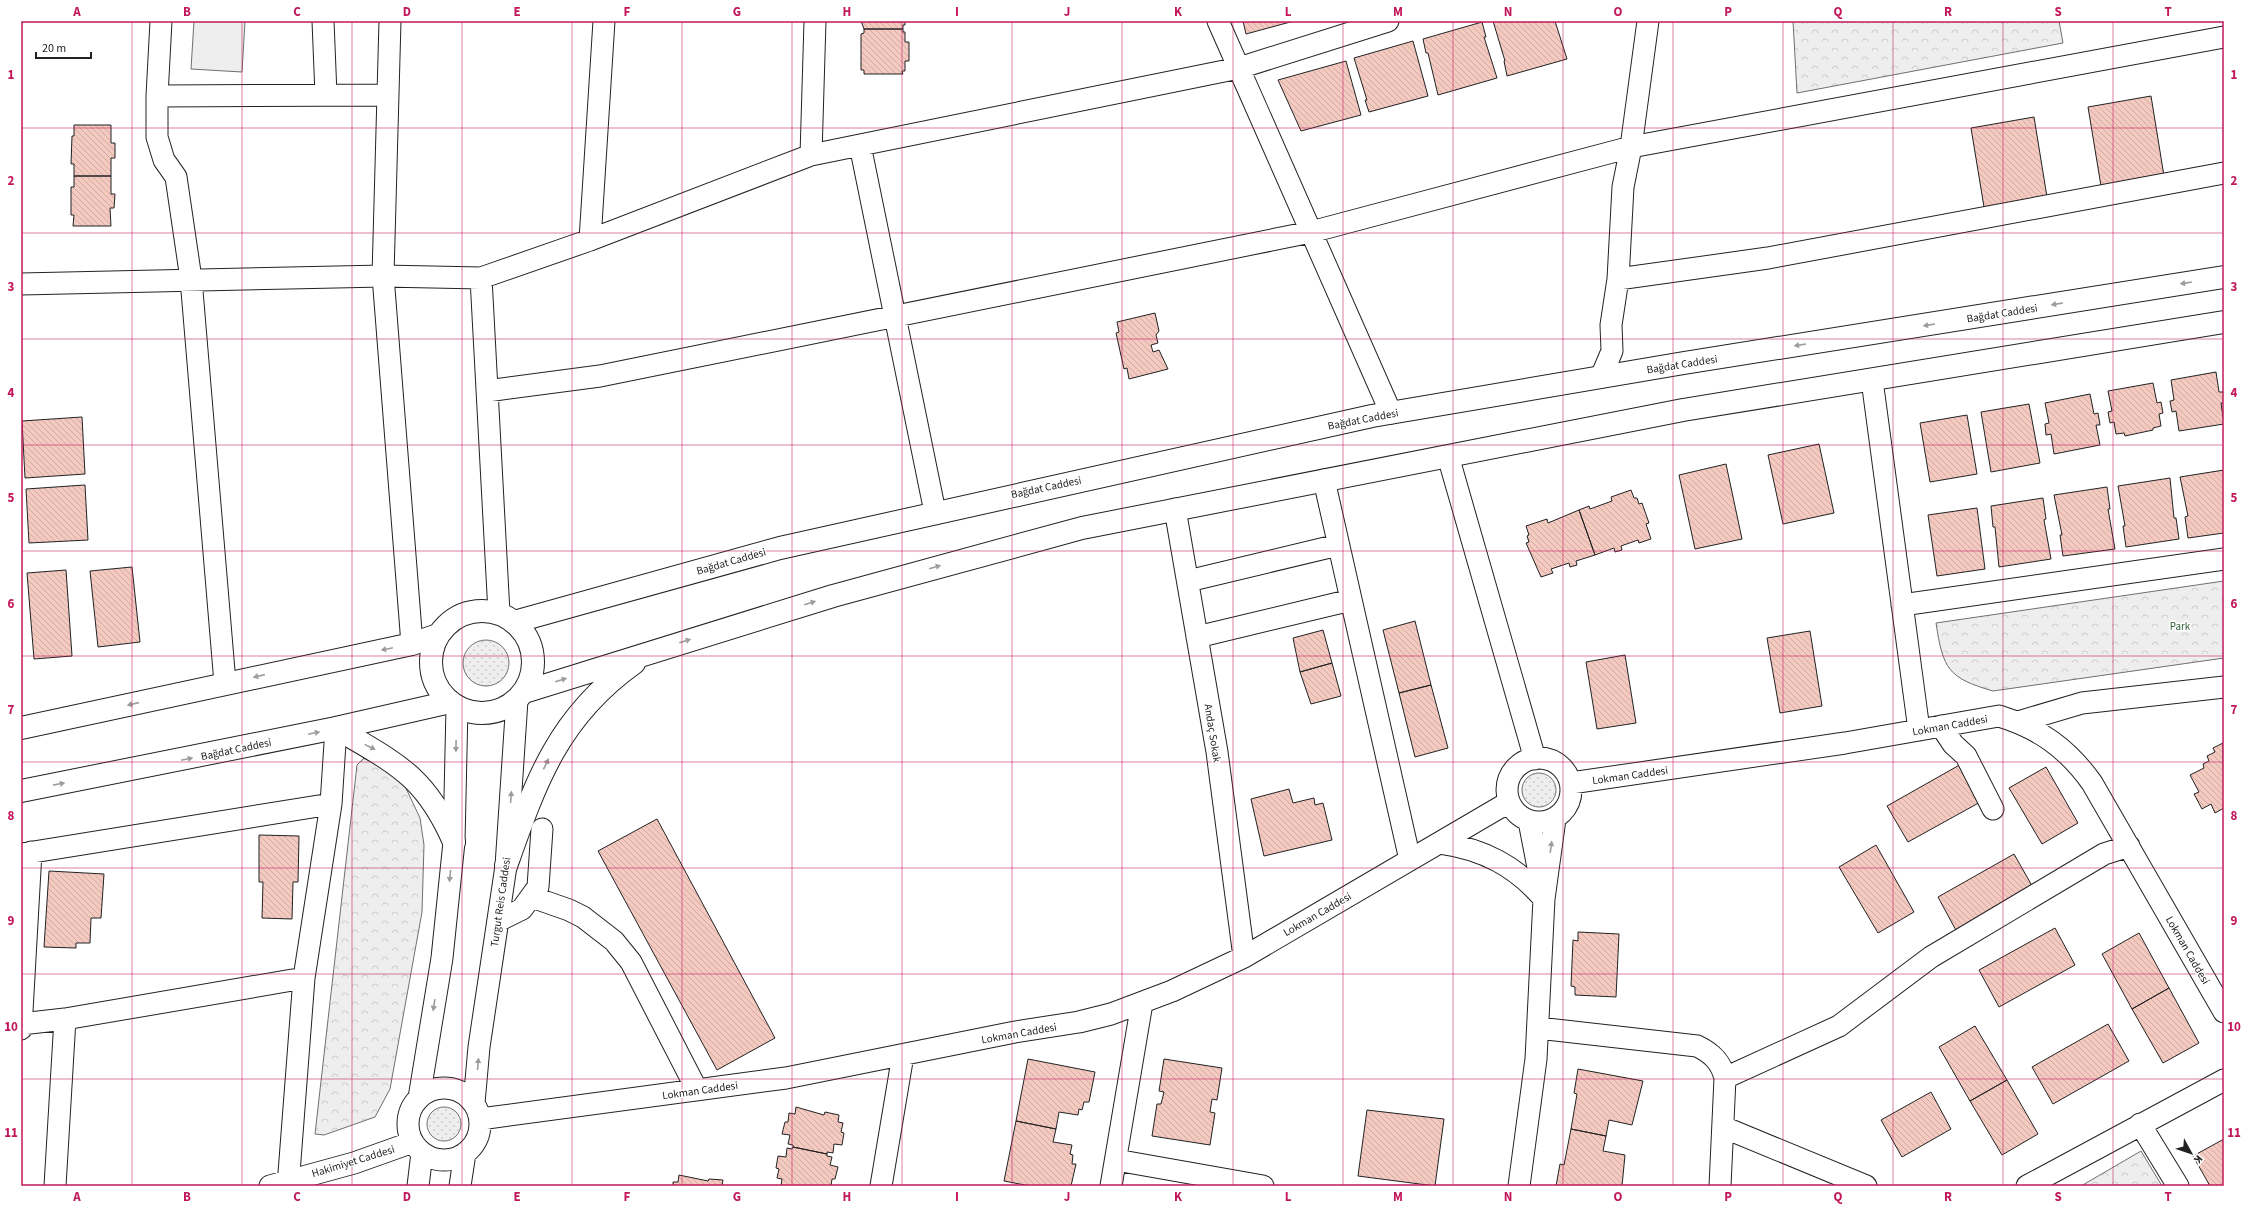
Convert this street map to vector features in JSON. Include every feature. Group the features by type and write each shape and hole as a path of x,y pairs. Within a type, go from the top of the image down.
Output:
{"main road":[{"name":"Bağdat Caddesi","path":"507,618 780,548 935,512 1391,413 1601,377 2224,277"},
{"path":"520,696 530,680 533,655 526,637 507,618 482,611 464,614 449,622 438,635 432,649 430,664 433,678 440,692 453,705 469,712 494,712 520,696 654,651 957,560 1082,528 1683,410 2224,322"},
{"path":"21,728 412,644 438,635"},
{"path":"506,866 537,784 558,741 585,704 601,689 635,662 654,651"},
{"name":"Bağdat Caddesi","path":"21,791 453,705"},
{"path":"336,728 377,751 411,776 436,807 454,842"}],"street":[{"path":"161,21 157,96 157,137 164,160 176,177 191,279 226,683"},
{"path":"323,21 326,96"},
{"path":"390,21 383,276 412,644"},
{"path":"590,240 604,21"},
{"path":"811,155 815,21"},
{"path":"1218,21 1391,413"},
{"path":"21,284 191,279 383,276 481,278 590,240 811,155 1238,68 1388,21"},
{"path":"1601,377 1612,351 1611,325 1618,279 1623,187 1632,148 1648,21"},
{"path":"487,391 600,376 895,318 1311,232 1632,148 2224,37"},
{"path":"157,96 388,95"},
{"path":"860,145 935,512"},
{"path":"1618,279 1768,258 2224,173"},
{"path":"481,278 487,391 507,618"},
{"path":"1872,380 1919,730"},
{"path":"1448,456 1536,759"},
{"path":"1324,480 1410,860"},
{"name":"Andaç Sokak","path":"1175,509 1217,752 1244,957"},
{"path":"1188,581 1338,545"},
{"path":"1902,605 2224,559"},
{"path":"1197,637 1351,600"},
{"path":"2018,722 2082,704 2224,687"},
{"name":"Turgut Reis Caddesi","path":"477,1111 479,1047 506,866 520,696"},
{"path":"418,1186 417,1148 408,1126 409,1115 419,1098 442,958 454,842 453,705"},
{"name":"Lokman Caddesi","path":"1571,783 1845,743 1999,716 2018,722 2052,740 2080,766 2092,783 2129,846 2224,1012"},
{"path":"1941,726 1953,744 1966,756 1993,809"},
{"path":"282,1184 304,978 331,804 336,728"},
{"path":"1536,759 1550,760 1558,764 1565,770 1571,783 1571,797 1568,805 1556,819 1547,822 1529,821 1521,817 1509,802 1507,794 1511,776 1524,762 1536,759"},
{"name":"Lokman Caddesi","path":"477,1111 697,1090 786,1078 1079,1022 1142,1004 1244,957 1509,802"},
{"path":"21,1029 26,853 331,804"},
{"path":"1519,1186 1529,1120 1538,1028 1544,899 1556,819"},
{"path":"1529,821 1544,899"},
{"path":"498,921 522,909 532,897 539,880 542,829"},
{"path":"1440,842 1459,845 1494,858 1521,876 1544,899"},
{"path":"1725,1078 1839,1026 1931,957 2104,854 2129,846"},
{"path":"532,897 584,917 614,940 631,962 697,1090"},
{"path":"21,1024 65,1019 304,978"},
{"path":"1111,1186 1142,1004"},
{"path":"55,1186 65,1019"},
{"path":"1538,1028 1698,1046 1715,1057 1725,1078 1720,1186"},
{"path":"880,1186 904,1055"},
{"path":"2027,1186 2224,1080"},
{"path":"417,1148 441,1161 451,1160 465,1154 476,1143 480,1133 477,1111 467,1096 448,1088 428,1092 419,1098"},
{"path":"2140,1124 2178,1186"},
{"path":"1723,1127 1866,1186"},
{"name":"Hakimiyet Caddesi","path":"282,1184 354,1163 417,1148"},
{"path":"460,1186 465,1154"},
{"path":"1116,1160 1263,1186"}],"green space":[{"path":"194,21 245,21 242,72 191,69"},
{"path":"1793,21 2059,21 2063,43 1797,93"},
{"name":"Park","path":"2224,581 2224,658 1993,691 1966,681 1957,676 1950,669 1945,661 1936,623"},
{"path":"486,640 499,644 505,650 509,663 505,676 499,682 486,686 473,682 467,676 463,663 467,650 473,644"},
{"path":"364,758 389,771 404,784 420,818 424,845 422,912 390,1089 375,1117 324,1135 315,1134 357,765"},
{"path":"1536,773 1542,773 1546,774 1553,780 1556,790 1555,797 1549,804 1542,807 1536,807 1532,806 1525,800 1522,793 1522,787 1523,783 1529,776"},
{"path":"441,1107 447,1107 456,1112 460,1118 460,1130 456,1136 447,1141 441,1141 432,1136 427,1127 427,1121 432,1112"},
{"path":"2141,1151 2162,1186 2081,1186"}],"building":[{"path":"861,21 905,21 905,25 903,25 903,29 864,29"},
{"path":"1243,21 1294,21 1246,34"},
{"path":"1493,21 1555,21 1567,59 1507,76 1505,61"},
{"path":"1482,22 1486,37 1484,37 1497,78 1438,95 1428,53 1426,53 1423,39"},
{"path":"864,29 903,29 903,32 905,32 905,42 909,42 909,61 905,61 905,71 902,71 903,74 864,74 864,70 861,70 861,34 864,33"},
{"path":"1413,41 1428,96 1369,112 1365,100 1367,100 1354,58"},
{"path":"1346,61 1361,115 1301,131 1278,80"},
{"path":"2151,96 2164,176 2101,186 2088,107"},
{"path":"2034,117 2047,197 1984,207 1971,128"},
{"path":"74,125 111,125 111,143 115,143 115,158 111,158 111,176 74,176 74,164 71,164"},
{"path":"74,176 111,176 111,194 115,194 114,208 110,208 111,226 73,226 74,215 71,215 71,187 74,187"},
{"path":"1155,313 1159,331 1156,335 1158,343 1151,345 1153,352 1159,350 1168,369 1129,379 1127,368 1124,369 1116,333 1119,332 1117,322"},
{"path":"2216,372 2219,392 2223,392 2224,396 2224,403 2221,403 2224,424 2179,431 2176,411 2172,412 2170,401 2174,400 2171,380"},
{"path":"2153,383 2157,403 2161,402 2163,413 2159,414 2161,426 2153,428 2153,430 2125,436 2124,433 2116,434 2114,422 2110,423 2108,412 2112,411 2108,391"},
{"path":"2090,394 2094,414 2098,413 2100,425 2096,425 2100,445 2054,454 2051,434 2046,435 2045,424 2049,423 2045,403"},
{"path":"2029,404 2040,463 1991,472 1981,412"},
{"path":"1967,415 1977,474 1930,482 1920,423"},
{"path":"82,417 85,474 25,478 22,421"},
{"path":"1819,444 1834,513 1783,524 1768,455"},
{"path":"1726,464 1742,539 1695,549 1679,475"},
{"path":"2224,470 2224,533 2188,538 2185,517 2188,516 2180,477"},
{"path":"2170,478 2174,518 2176,518 2179,539 2126,547 2123,526 2125,526 2118,486"},
{"path":"85,485 88,540 29,543 26,489"},
{"path":"2107,487 2110,509 2108,509 2115,549 2063,556 2060,535 2062,535 2054,495"},
{"path":"1631,490 1634,498 1637,498 1639,504 1642,503 1649,523 1646,524 1651,539 1639,543 1638,540 1621,546 1622,550 1615,552 1614,548 1595,555 1579,510 1589,506 1590,509 1612,501 1611,497"},
{"path":"2043,498 2046,519 2044,520 2051,559 1999,567 1995,527 1993,527 1991,506"},
{"path":"1977,508 1985,569 1937,576 1928,515"},
{"path":"1579,510 1595,555 1576,561 1577,565 1570,567 1569,563 1551,569 1553,573 1541,577 1526,543 1529,542 1527,536 1529,535 1526,526 1547,519 1548,523"},
{"path":"132,567 140,642 98,647 90,571"},
{"path":"66,570 72,656 34,659 27,573"},
{"path":"1415,621 1431,685 1399,693 1383,630"},
{"path":"1323,630 1332,663 1300,672 1293,638"},
{"path":"1810,631 1822,706 1780,713 1767,638"},
{"path":"1625,655 1636,723 1597,729 1586,662"},
{"path":"1332,663 1341,696 1311,704 1300,672"},
{"path":"1431,685 1448,748 1415,757 1399,693"},
{"path":"2223,743 2224,808 2215,813 2211,804 2202,809 2194,794 2199,792 2190,775 2204,768 2203,764 2209,761 2207,756 2215,752 2213,748"},
{"path":"1963,763 1984,800 1908,842 1887,806"},
{"path":"2046,767 2078,823 2042,844 2009,788"},
{"path":"1289,789 1293,803 1314,798 1315,805 1323,803 1332,840 1264,856 1251,799"},
{"path":"657,819 775,1038 717,1070 598,851"},
{"path":"259,835 299,836 298,882 293,882 292,919 262,918 263,882 259,882"},
{"path":"1876,845 1914,912 1878,933 1839,867"},
{"path":"2014,854 2035,891 1958,934 1938,897"},
{"path":"49,871 104,874 101,918 91,918 90,943 76,943 76,948 44,947"},
{"path":"2055,928 2075,965 1999,1007 1979,970"},
{"path":"1578,932 1619,934 1616,997 1575,995 1575,987 1571,986 1573,940 1578,941"},
{"path":"2139,933 2169,988 2132,1009 2102,954"},
{"path":"2169,988 2199,1043 2163,1063 2132,1009"},
{"path":"2108,1024 2129,1061 2053,1104 2032,1067"},
{"path":"1975,1026 2007,1080 1970,1101 1939,1047"},
{"path":"1028,1059 1095,1072 1089,1102 1084,1102 1082,1110 1079,1109 1078,1115 1059,1112 1056,1129 1016,1121"},
{"path":"1164,1059 1222,1068 1217,1100 1212,1099 1210,1112 1215,1113 1210,1145 1152,1136 1157,1104 1161,1104 1164,1092 1159,1091"},
{"path":"1578,1069 1643,1081 1632,1125 1609,1120 1606,1136 1571,1129 1577,1094 1574,1093"},
{"path":"2007,1080 2038,1134 2002,1155 1970,1101"},
{"path":"1931,1092 1951,1129 1902,1157 1881,1120"},
{"path":"796,1107 824,1115 825,1112 839,1115 838,1122 843,1123 841,1132 844,1133 842,1145 834,1144 833,1153 827,1152 827,1154 793,1147 793,1145 788,1144 790,1135 782,1134 785,1122 788,1122 789,1113 795,1114"},
{"path":"1367,1110 1444,1119 1435,1186 1358,1176"},
{"path":"1016,1121 1056,1129 1053,1142 1072,1145 1070,1154 1073,1155 1072,1164 1076,1164 1071,1186 1030,1186 1004,1181"},
{"path":"1571,1129 1606,1136 1603,1151 1625,1155 1622,1186 1556,1186 1560,1164 1564,1165"},
{"path":"2224,1139 2224,1186 2210,1186 2193,1156"},
{"path":"793,1147 827,1154 827,1156 832,1157 830,1165 838,1167 835,1179 832,1179 831,1186 781,1186 782,1179 777,1178 779,1169 776,1168 778,1156 786,1157 787,1148 792,1149"},
{"path":"679,1175 708,1181 709,1179 723,1180 722,1186 673,1186 673,1182 678,1182"}]}
